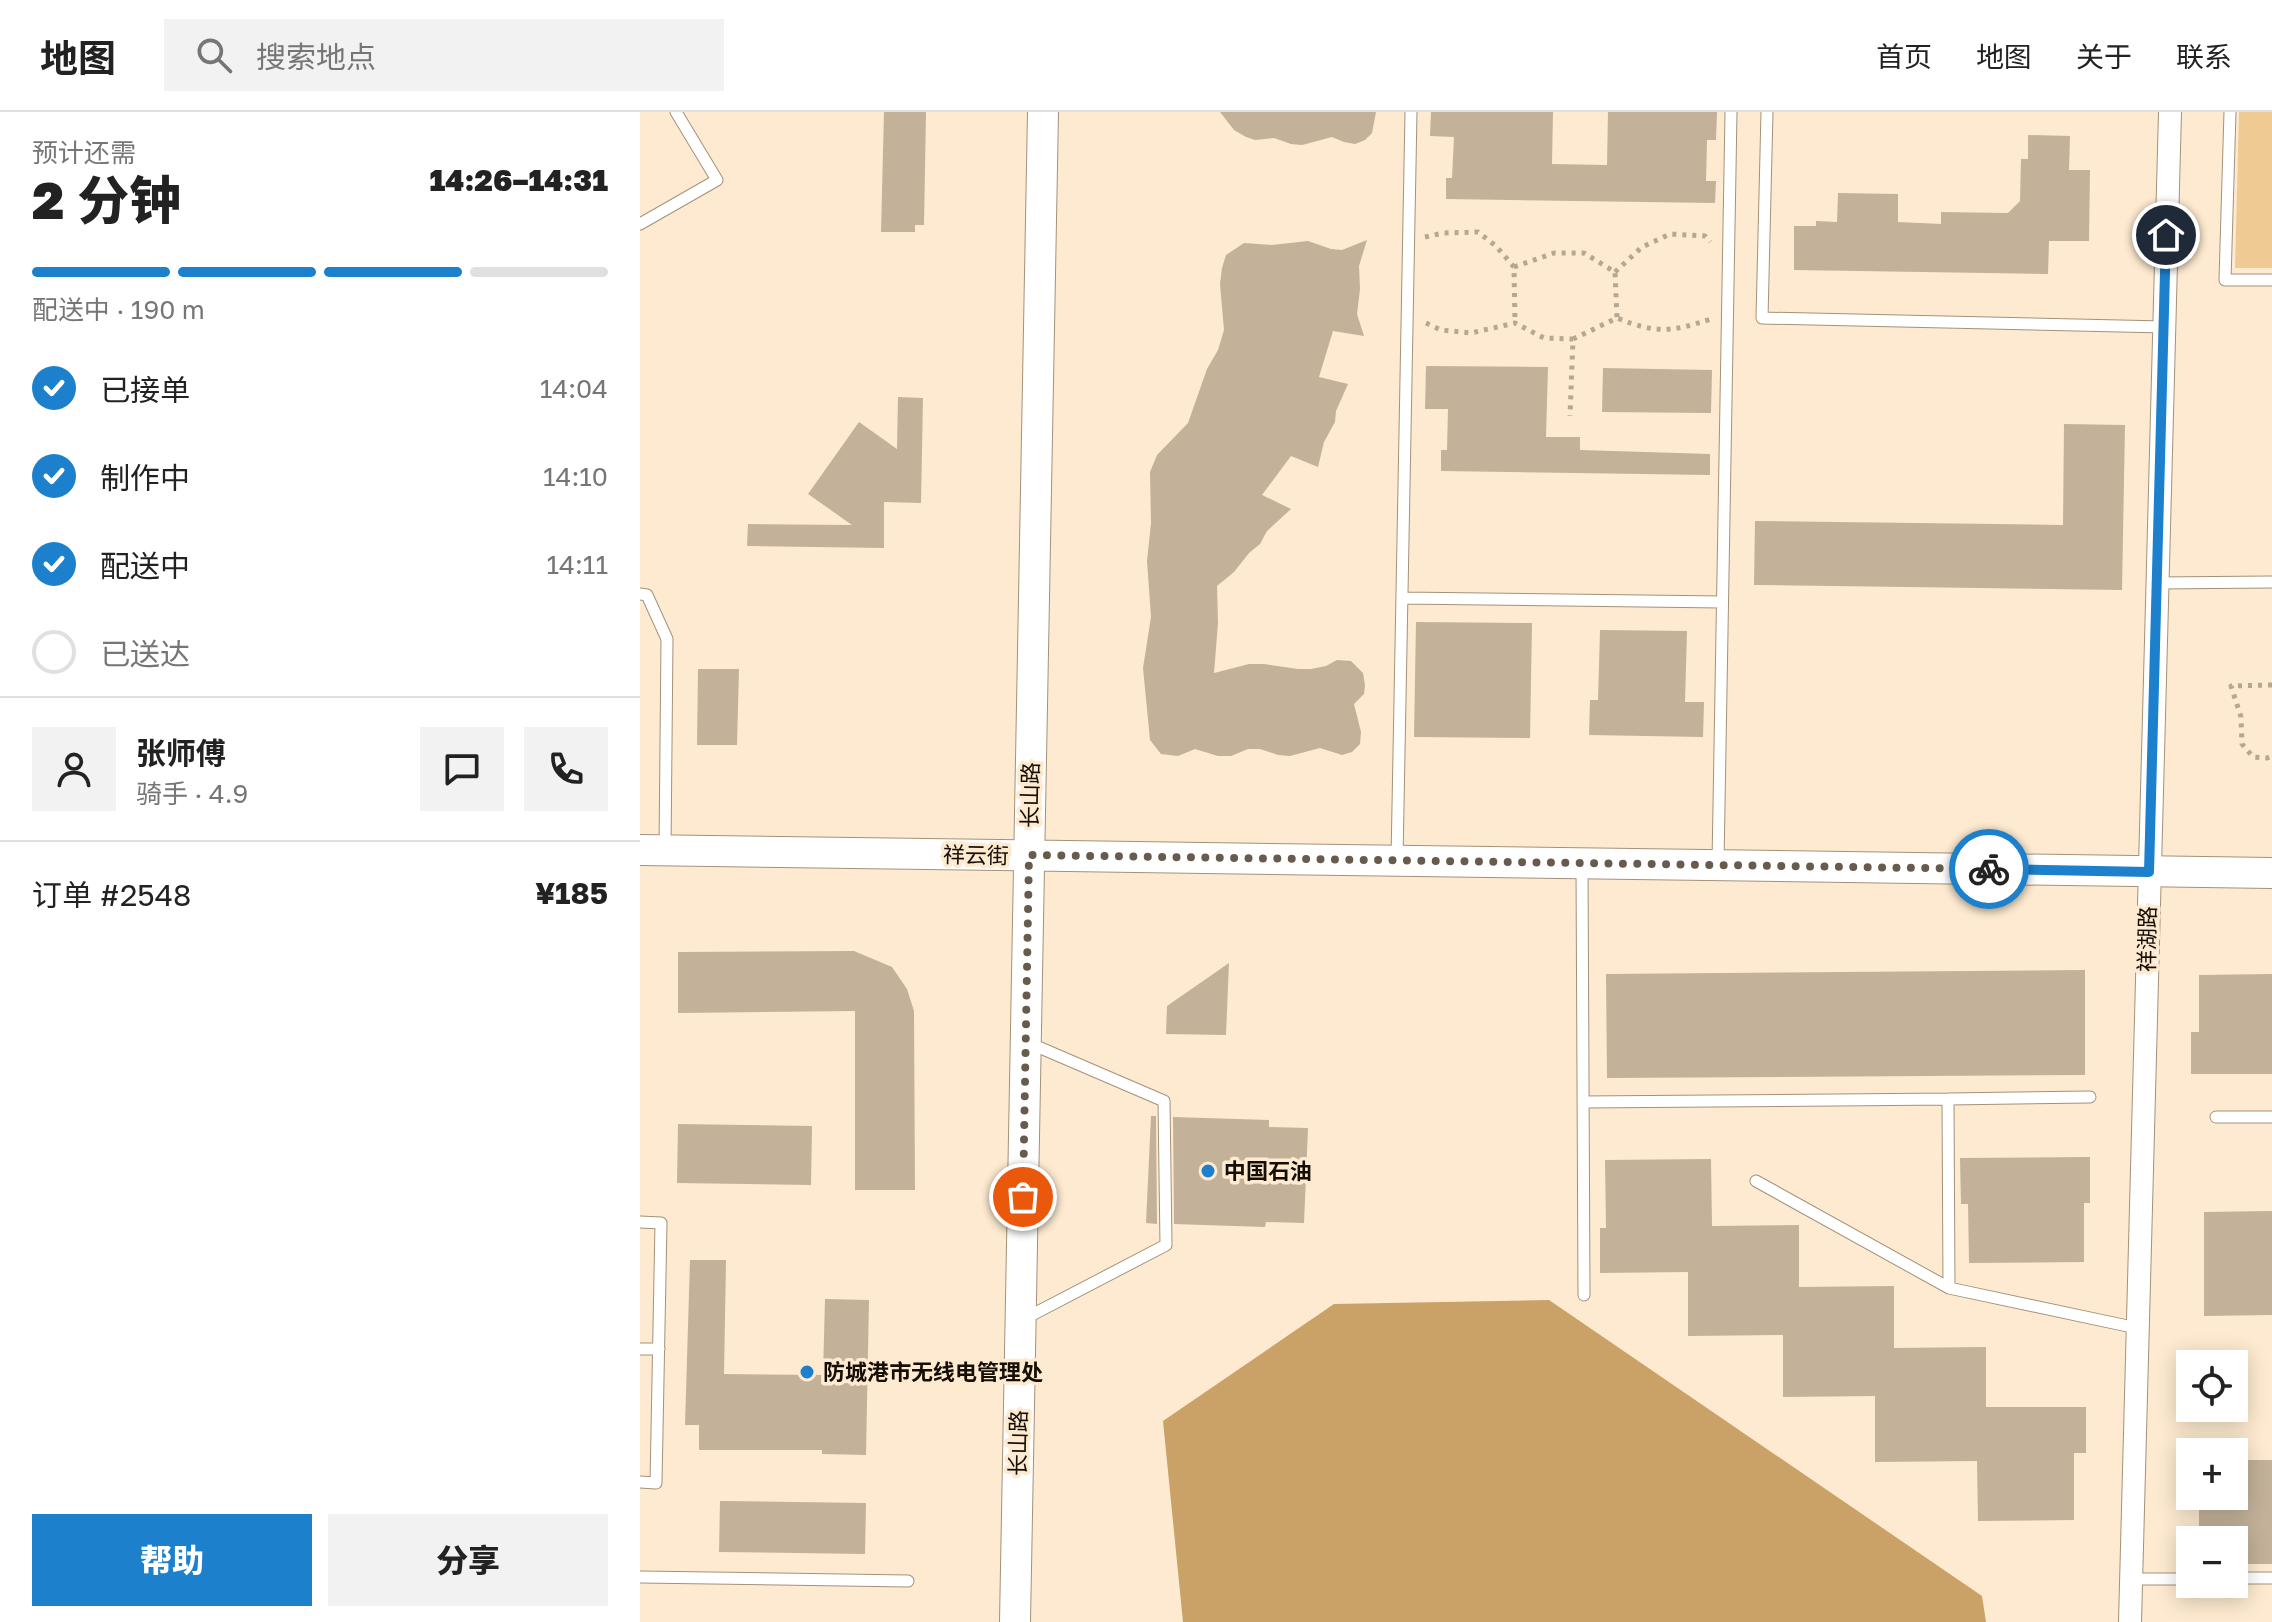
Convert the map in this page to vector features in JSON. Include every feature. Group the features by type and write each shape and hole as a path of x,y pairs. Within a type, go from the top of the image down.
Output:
{"street":[{"name":"长山路","path":"1015,1622 1043,112"},
{"name":"祥湖路","path":"2130,1622 2170,112"},
{"name":"祥云街","path":"652,850 2272,873"}],"lane":[{"path":"640,224 717,180 676,112"},
{"path":"1397,861 1411,112"},
{"path":"1718,865 1731,112"},
{"path":"1767,112 1762,318 2164,327"},
{"path":"2230,112 2225,280 2272,280"},
{"path":"2157,583 2272,582"},
{"path":"640,594 647,595 667,639 652,850"},
{"path":"1402,598 1722,602"},
{"path":"1582,863 1584,1295"},
{"path":"1020,1321 1166,1245 1164,1101 1026,1042"},
{"path":"1583,1102 2090,1097"},
{"path":"1948,1099 1949,1288"},
{"path":"2216,1117 2272,1117"},
{"path":"1756,1181 1949,1288 2137,1328"},
{"path":"640,1222 661,1223 656,1483 640,1482"},
{"path":"640,1349 659,1349"},
{"path":"640,1577 908,1581"},
{"path":"2248,1578 2272,1578"},
{"path":"2131,1579 2176,1579"}],"path":[{"path":"1409,241 1443,233 1478,232 1496,246 1514,267 1515,323"},
{"path":"1617,318 1615,272 1642,247 1670,234 1705,236 1729,263"},
{"path":"1514,267 1554,253 1584,253 1615,272"},
{"path":"1407,314 1441,330 1471,333 1515,323 1544,338 1573,339 1617,318 1643,328 1678,329 1728,314"},
{"path":"1570,416 1573,339"},
{"path":"2272,685 2231,686 2241,717 2242,744 2253,757 2272,756"}],"shaded area":[{"path":"2239,112 2272,112 2272,268 2235,268"},
{"path":"1549,1300 1982,1596 1986,1622 1183,1622 1163,1421 1334,1304"}],"building":[{"path":"884,112 926,112 924,225 915,225 915,232 881,232"},
{"path":"1220,112 1376,112 1372,133 1365,140 1355,144 1332,137 1302,145 1274,138 1255,140 1246,137 1234,130"},
{"path":"1431,112 1553,112 1552,164 1607,165 1608,112 1717,112 1716,140 1707,140 1706,181 1716,181 1715,203 1446,199 1446,178 1452,178 1454,137 1430,136"},
{"path":"2028,135 2070,136 2069,170 2090,170 2089,241 2049,241 2048,274 1794,270 1794,226 1816,226 1816,221 1837,222 1838,193 1898,194 1898,222 1941,224 1941,212 2008,213 2020,201 2021,159 2028,159"},
{"path":"1367,240 1359,266 1357,314 1364,336 1333,331 1319,377 1348,384 1336,411 1335,422 1324,442 1318,467 1291,456 1262,495 1291,509 1267,531 1260,544 1234,572 1217,586 1214,673 1249,664 1311,669 1337,660 1351,661 1363,673 1365,685 1364,694 1354,704 1361,732 1360,744 1352,752 1342,755 1320,748 1290,756 1260,749 1248,749 1231,756 1218,756 1195,749 1178,756 1161,754 1150,740 1143,668 1151,617 1147,561 1151,523 1150,472 1157,455 1188,423 1207,369 1218,350 1224,330 1220,284 1226,255 1244,243 1272,245 1308,241 1342,250"},
{"path":"1426,366 1548,367 1546,437 1580,437 1580,450 1710,454 1710,475 1441,471 1441,450 1447,450 1448,409 1425,409"},
{"path":"1603,368 1712,370 1711,413 1602,412"},
{"path":"898,397 923,398 921,503 884,502 884,548 747,546 748,524 852,525 808,494 859,422 897,449"},
{"path":"2064,424 2125,425 2122,590 1754,585 1755,521 2063,525"},
{"path":"1416,622 1532,623 1530,738 1414,737"},
{"path":"1600,630 1687,631 1685,702 1704,702 1703,737 1589,735 1590,700 1598,700"},
{"path":"698,669 739,669 737,745 697,745"},
{"path":"854,951 892,967 907,989 914,1011 915,1190 855,1190 855,1011 678,1013 678,952"},
{"path":"1229,963 1226,1035 1166,1034 1167,1006"},
{"path":"2085,970 2085,1075 1607,1078 1606,974"},
{"path":"2272,974 2272,1074 2191,1074 2191,1032 2199,1032 2199,975"},
{"path":"1151,1116 1156,1116 1157,1224 1146,1223"},
{"name":"中国石油","path":"1173,1117 1269,1120 1269,1127 1308,1128 1304,1223 1266,1222 1265,1227 1174,1224"},
{"path":"678,1124 812,1126 811,1185 677,1183"},
{"path":"2090,1157 2090,1203 2084,1203 2084,1262 1969,1263 1968,1204 1961,1204 1960,1158"},
{"path":"1711,1159 1712,1226 1799,1225 1799,1287 1894,1286 1894,1348 1986,1347 1986,1407 2086,1407 2086,1453 2074,1453 2074,1520 1978,1521 1977,1461 1875,1462 1875,1396 1783,1397 1783,1335 1688,1336 1688,1272 1600,1273 1600,1228 1606,1228 1605,1160"},
{"path":"2272,1211 2272,1315 2204,1316 2204,1212"},
{"path":"690,1260 726,1260 724,1374 823,1375 825,1299 869,1300 866,1455 822,1454 822,1450 699,1450 699,1425 685,1425"},
{"path":"2248,1460 2272,1460 2272,1564 2248,1564 2248,1526 2199,1526 2199,1510 2248,1510"},
{"path":"720,1501 866,1503 865,1554 719,1552"}],"way so far":[{"path":"1023,1197 1029,855 1989,869"}],"place":[{"name":"中国石油","path":"1208,1171"},
{"name":"防城港市无线电管理处","path":"807,1372"}],"route":[{"path":"1989,869 2149,872 2166,235"}]}
